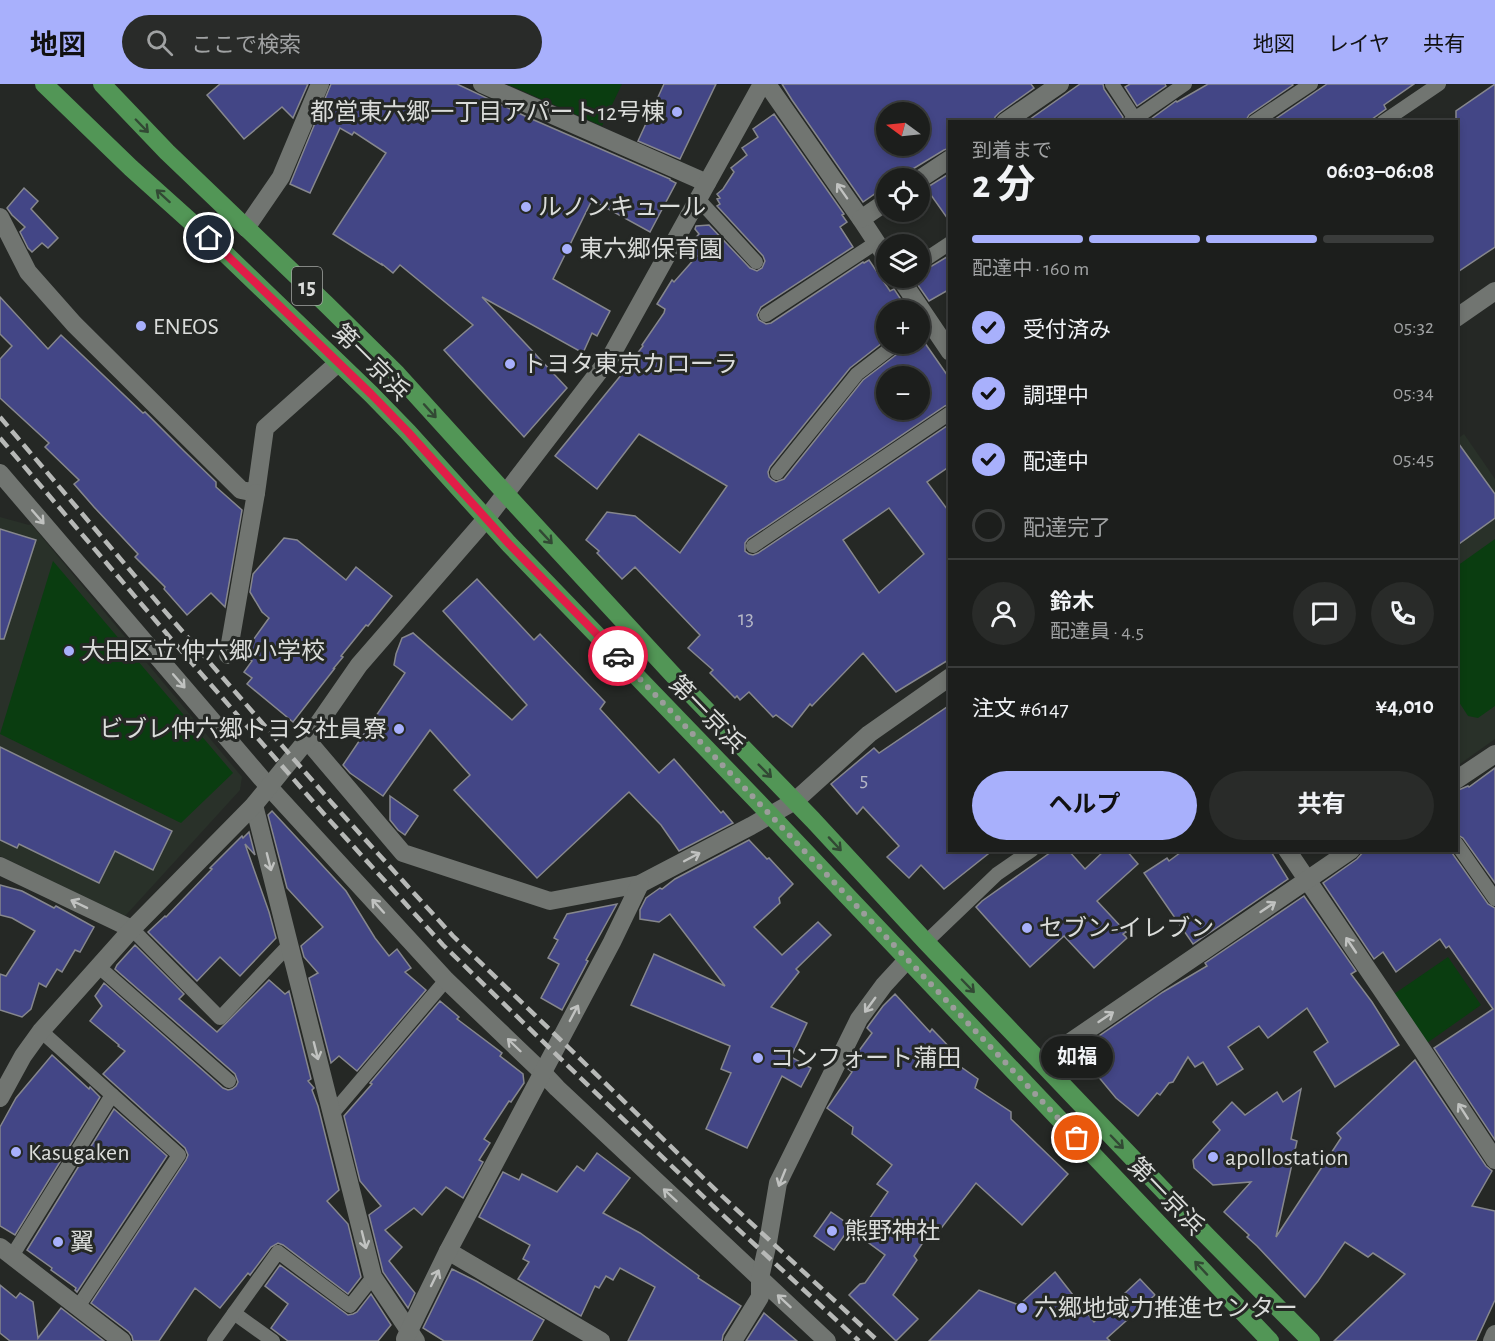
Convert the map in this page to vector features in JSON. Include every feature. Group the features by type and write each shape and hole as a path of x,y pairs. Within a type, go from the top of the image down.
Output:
{"highway":[{"name":"第一京浜","path":"44,84 209,238 408,432 486,519 1270,1341"},
{"name":"第一京浜","path":"102,84 167,152 397,374 686,689 1207,1236 1311,1341"}],"street":[{"path":"246,228 281,177 320,84"},
{"path":"482,84 707,183"},
{"path":"0,1098 23,1056 41,1031 132,929 254,805 307,740 359,665 486,519 611,356 762,84"},
{"path":"767,84 876,240"},
{"path":"1008,120 1060,84"},
{"path":"930,172 948,160"},
{"path":"861,219 876,209"},
{"path":"0,217 28,272 74,324 241,490 256,493"},
{"path":"1458,317 1495,291"},
{"path":"930,325 944,332"},
{"path":"228,655 265,428 338,363"},
{"path":"0,473 269,787 446,980 583,1113 827,1341"},
{"path":"307,740 403,853 550,901 640,884 770,815 795,801 869,734 948,678"},
{"path":"1458,779 1495,754"},
{"path":"254,805 373,1277 410,1338"},
{"path":"1288,852 1495,1160"},
{"path":"1041,1062 1348,852"},
{"path":"0,866 132,929"},
{"path":"410,1338 448,1251 612,942 640,884"},
{"path":"736,1340 760,1297 760,1278 778,1183 859,1019 907,960"},
{"path":"6,1251 120,1341"},
{"path":"448,1251 601,1341"},
{"path":"1492,1341 1495,1334"}],"lane":[{"path":"1112,84 1134,120 1185,84"},
{"path":"1257,120 1311,84"},
{"path":"1386,120 1439,84"},
{"path":"698,199 756,262"},
{"path":"930,256 948,244"},
{"path":"766,315 876,252"},
{"path":"777,473 857,374 883,354"},
{"path":"753,546 948,414"},
{"path":"1458,846 1495,899"},
{"path":"926,942 998,874 1029,852"},
{"path":"132,929 220,1018 290,944"},
{"path":"99,967 229,1081"},
{"path":"332,1114 446,980"},
{"path":"41,1031 179,1155 78,1307"},
{"path":"6,1251 112,1095"},
{"path":"214,1341 278,1252 350,1306 373,1277"},
{"path":"234,1313 273,1341"}],"shaded area":[{"path":"1464,434 1495,479 1495,739 1458,765 1458,438"},
{"name":"大田区立 仲六郷小学校","path":"0,517 31,524 242,777 240,790 125,916 0,856"}],"green space":[{"path":"507,84 622,84 602,126"},
{"path":"1495,539 1495,706 1478,718 1468,716 1458,701 1458,565"},
{"path":"53,561 233,773 181,823 0,734"},
{"path":"1448,957 1481,1005 1427,1043 1394,994"}],"building":[{"path":"220,84 308,84 293,118 282,107 244,139 207,95"},
{"path":"331,84 457,84 676,183 650,232 592,200 553,279 610,311 597,336 592,333 583,353 482,297 567,388 524,437 444,350 473,325 400,265 393,273 333,234 386,153 354,132 352,135 340,128 310,193 290,184"},
{"name":"都営東六郷一丁目アパート12号棟","path":"664,84 716,84 680,159 638,141"},
{"path":"782,84 1031,84 1034,88 999,113 994,120 948,120 948,149 914,168 876,168 876,193 863,202"},
{"path":"1080,84 1103,84 1123,117 1122,120 1029,120"},
{"path":"1130,84 1165,84 1166,86 1137,106 1125,87"},
{"path":"1208,84 1293,85 1249,115 1246,120 1150,120"},
{"path":"1327,84 1414,84 1384,105 1386,109 1371,120 1274,120"},
{"path":"1495,84 1495,247 1458,272 1458,120 1456,120 1456,111"},
{"path":"774,114 844,214 842,215 847,222 840,227 853,247 761,307 757,315 759,320 766,324 771,323 869,260 876,270 876,288 888,288 890,291 894,289 901,300 876,300 876,348 850,368 770,467 769,477 776,482 784,479 863,380 876,370 876,420 924,420 748,539 745,543 745,551 753,555 758,553 948,425 948,467 927,482 948,510 948,660 896,692 863,653 812,706 810,704 792,727 776,715 773,717 749,692 740,700 737,696 735,698 710,673 713,670 688,648 700,635 635,567 622,579 597,553 599,551 586,540 607,512 635,516 680,553 727,486 639,434 597,489 555,456 631,363 664,313 665,309 657,304 672,280 674,282 697,256 688,246 699,234 695,229 696,226 709,225 750,268 757,271 762,268 765,261 763,256 717,206 720,204 717,199 720,198 717,194 734,172 731,168 747,155 742,148 758,137 753,129","holes":["889,508 924,554 879,593 843,540"]},
{"path":"948,174 948,219 930,194 930,186"},
{"path":"24,188 38,201 31,209 58,238 48,248 42,243 32,252 20,232 25,227 7,208"},
{"path":"948,256 948,290 928,300 920,288 930,288 930,267"},
{"path":"0,297 48,349 61,335 143,413 145,412 216,482 216,487 242,510 225,607 211,593 187,615 164,589 165,587 135,557 138,554 74,484 79,480 45,447 49,443 0,398 0,359 12,346 0,334"},
{"path":"930,350 948,376 948,405 930,416 930,366 881,366 897,354 930,354"},
{"path":"1458,443 1495,494 1495,518 1458,545"},
{"path":"0,529 36,540 4,639 0,639"},
{"path":"284,538 297,540 346,580 356,567 392,596 341,656 343,657 293,722 247,684 252,678 244,672 252,661 243,654 269,618 262,612 250,592 253,574"},
{"path":"477,579 534,640 540,634 605,702 600,709 659,773 674,759 721,813 723,811 733,823 679,851 661,825 629,792 537,878 454,790 470,775 430,730 383,796 350,773 343,765 405,673 394,665 396,654 402,638 413,633 512,720 527,705 443,611"},
{"path":"948,706 948,852 990,852 944,889 921,865 909,878 887,857 899,846 863,807 857,814 831,784 874,748 879,753"},
{"path":"0,747 172,831 153,870 115,851 99,883 19,844 17,848 0,840"},
{"path":"1495,768 1495,883 1463,838 1458,835 1458,790 1469,787"},
{"path":"390,796 418,816 405,835 390,820"},
{"path":"272,811 346,891 389,956 397,949 411,968 405,972 426,990 357,1071 339,1056 331,1063 309,978 318,973 304,957 301,946 323,927 287,888 268,815"},
{"path":"249,832 255,855 245,844 276,938 240,976 220,957 197,981 148,932 166,917 242,836 243,838"},
{"path":"749,840 793,884 779,898 780,903 754,927 782,955 818,922 831,935 796,969 799,972 771,1007 807,1023 791,1057 811,1068 801,1087 782,1076 747,1148 706,1129 731,1073 721,1069 730,1046 631,1005 654,954 725,986 670,914 659,922 640,919 640,910 646,898 660,888 662,889 675,879"},
{"path":"1051,852 1070,852 1085,869 1103,852 1128,852 1138,864 1097,901 1126,932 1123,934 1127,938 1094,968 1064,936 1030,967 976,907"},
{"path":"1181,852 1271,852 1288,879 1193,944 1144,873 1167,858 1169,861"},
{"path":"1363,852 1451,852 1488,904 1495,908 1495,1140 1434,1048 1493,1009 1449,946 1446,948 1440,939 1396,972 1383,952 1374,959 1323,883"},
{"path":"0,885 22,891 54,908 56,906 94,927 80,952 75,950 62,972 57,969 46,987 39,983 31,1009 22,1017 0,1010 0,974 6,976 35,931 12,918 0,915"},
{"path":"1304,896 1356,971 1351,974 1399,1045 1335,1087 1314,1052 1328,1042 1307,1008 1268,1038 1259,1026 1228,1047 1243,1069 1217,1085 1203,1062 1195,1067 1188,1057 1173,1082 1169,1083 1160,1095 1157,1093 1138,1116 1116,1098 1077,1051 1163,992 1207,966 1205,963"},
{"path":"617,904 562,1010 541,998 559,964 548,958 558,940 554,938 567,914"},
{"path":"135,945 184,994 179,999 217,1032 269,980 285,994 289,991 311,1079 308,1081 314,1088 312,1090 339,1190 327,1201 348,1224 361,1277 348,1294 278,1243 271,1247 250,1275 248,1273 220,1308 195,1288 159,1341 133,1341 129,1332 91,1303 188,1155 185,1148 103,1074 125,1051 90,1021 102,1006 95,996 104,983 223,1088 232,1089 238,1082 235,1074 115,969"},
{"path":"895,994 930,1032 932,1029 958,1056 954,1062 978,1079 975,1088 1011,1112 1011,1119 1068,1174 1022,1225 976,1183 939,1231 933,1227 914,1256 917,1260 893,1295 918,1319 896,1341 849,1295 860,1284 865,1283 885,1255 858,1235 888,1192 877,1184 892,1165 852,1134 853,1127 827,1108 852,1072 847,1068 850,1063 872,1033 867,1028"},
{"path":"440,1001 459,1017 457,1019 502,1053 500,1056 523,1074 524,1083 484,1139 490,1143 479,1160 483,1162 463,1198 446,1187 422,1215 414,1208 385,1230 402,1247 389,1261 415,1293 408,1308 383,1272 369,1215 381,1206 360,1181 344,1116"},
{"path":"52,1055 100,1097 15,1235 0,1226 0,1127 16,1098"},
{"path":"1415,1060 1486,1166 1492,1171 1472,1206 1495,1211 1495,1300 1476,1341 1334,1341 1405,1274 1373,1253 1368,1257 1345,1242 1305,1297 1247,1237 1249,1235 1224,1212 1251,1182 1213,1185 1194,1168 1193,1160 1220,1130 1213,1122 1232,1102 1245,1115 1277,1092 1283,1102 1301,1089 1291,1139 1297,1141 1276,1237 1341,1138 1337,1133"},
{"path":"114,1109 167,1156 77,1292 76,1288 27,1250"},
{"path":"597,1153 630,1178 603,1213 640,1233 699,1276 698,1278 741,1306 723,1335 722,1341 628,1341 655,1287 620,1268 613,1280 606,1276 599,1288 595,1286 581,1316 518,1279 529,1262 523,1259 530,1245 479,1217 503,1172 519,1180 522,1174 557,1192 577,1166 584,1171"},
{"name":"熊野神社","path":"831,1212 851,1226 834,1250 814,1236"},
{"path":"280,1265 348,1315 357,1312 371,1294 391,1325 378,1341 288,1341 271,1328 288,1304 265,1286"},
{"path":"452,1269 544,1320 532,1341 444,1341 423,1328"},
{"name":"六郷地域力推進センター","path":"1055,1272 1094,1322 1140,1279 1155,1295 1107,1338 1110,1341 929,1341 979,1290 1019,1305"},
{"path":"0,1285 16,1298 20,1293 33,1302 38,1338 61,1308 104,1341 10,1341 0,1333"},
{"path":"764,1313 797,1341 746,1341"}],"railway":[{"path":"0,417 332,803 453,936 722,1196 878,1341"},
{"path":"0,438 184,654 443,945 713,1206 859,1341"}],"way so far":[{"path":"618,656 1077,1138"}],"place":[{"name":"都営東六郷一丁目アパート12号棟","path":"677,112"},
{"name":"ルノンキュール","path":"526,207"},
{"name":"東六郷保育園","path":"567,249"},
{"name":"ENEOS","path":"141,326"},
{"name":"トヨタ東京カローラ","path":"510,364"},
{"name":"大田区立 仲六郷小学校","path":"69,651"},
{"name":"ビブレ仲六郷トヨタ社員寮","path":"399,729"},
{"name":"セブン-イレブン","path":"1027,928"},
{"name":"コンフォート蒲田","path":"758,1058"},
{"name":"如福","path":"1077,1138"},
{"name":"Kasugaken","path":"16,1152"},
{"name":"apollostation","path":"1213,1157"},
{"name":"熊野神社","path":"832,1231"},
{"name":"翼","path":"58,1242"},
{"name":"六郷地域力推進センター","path":"1022,1308"}],"route":[{"path":"209,238 371,394 509,544 618,656"}]}
